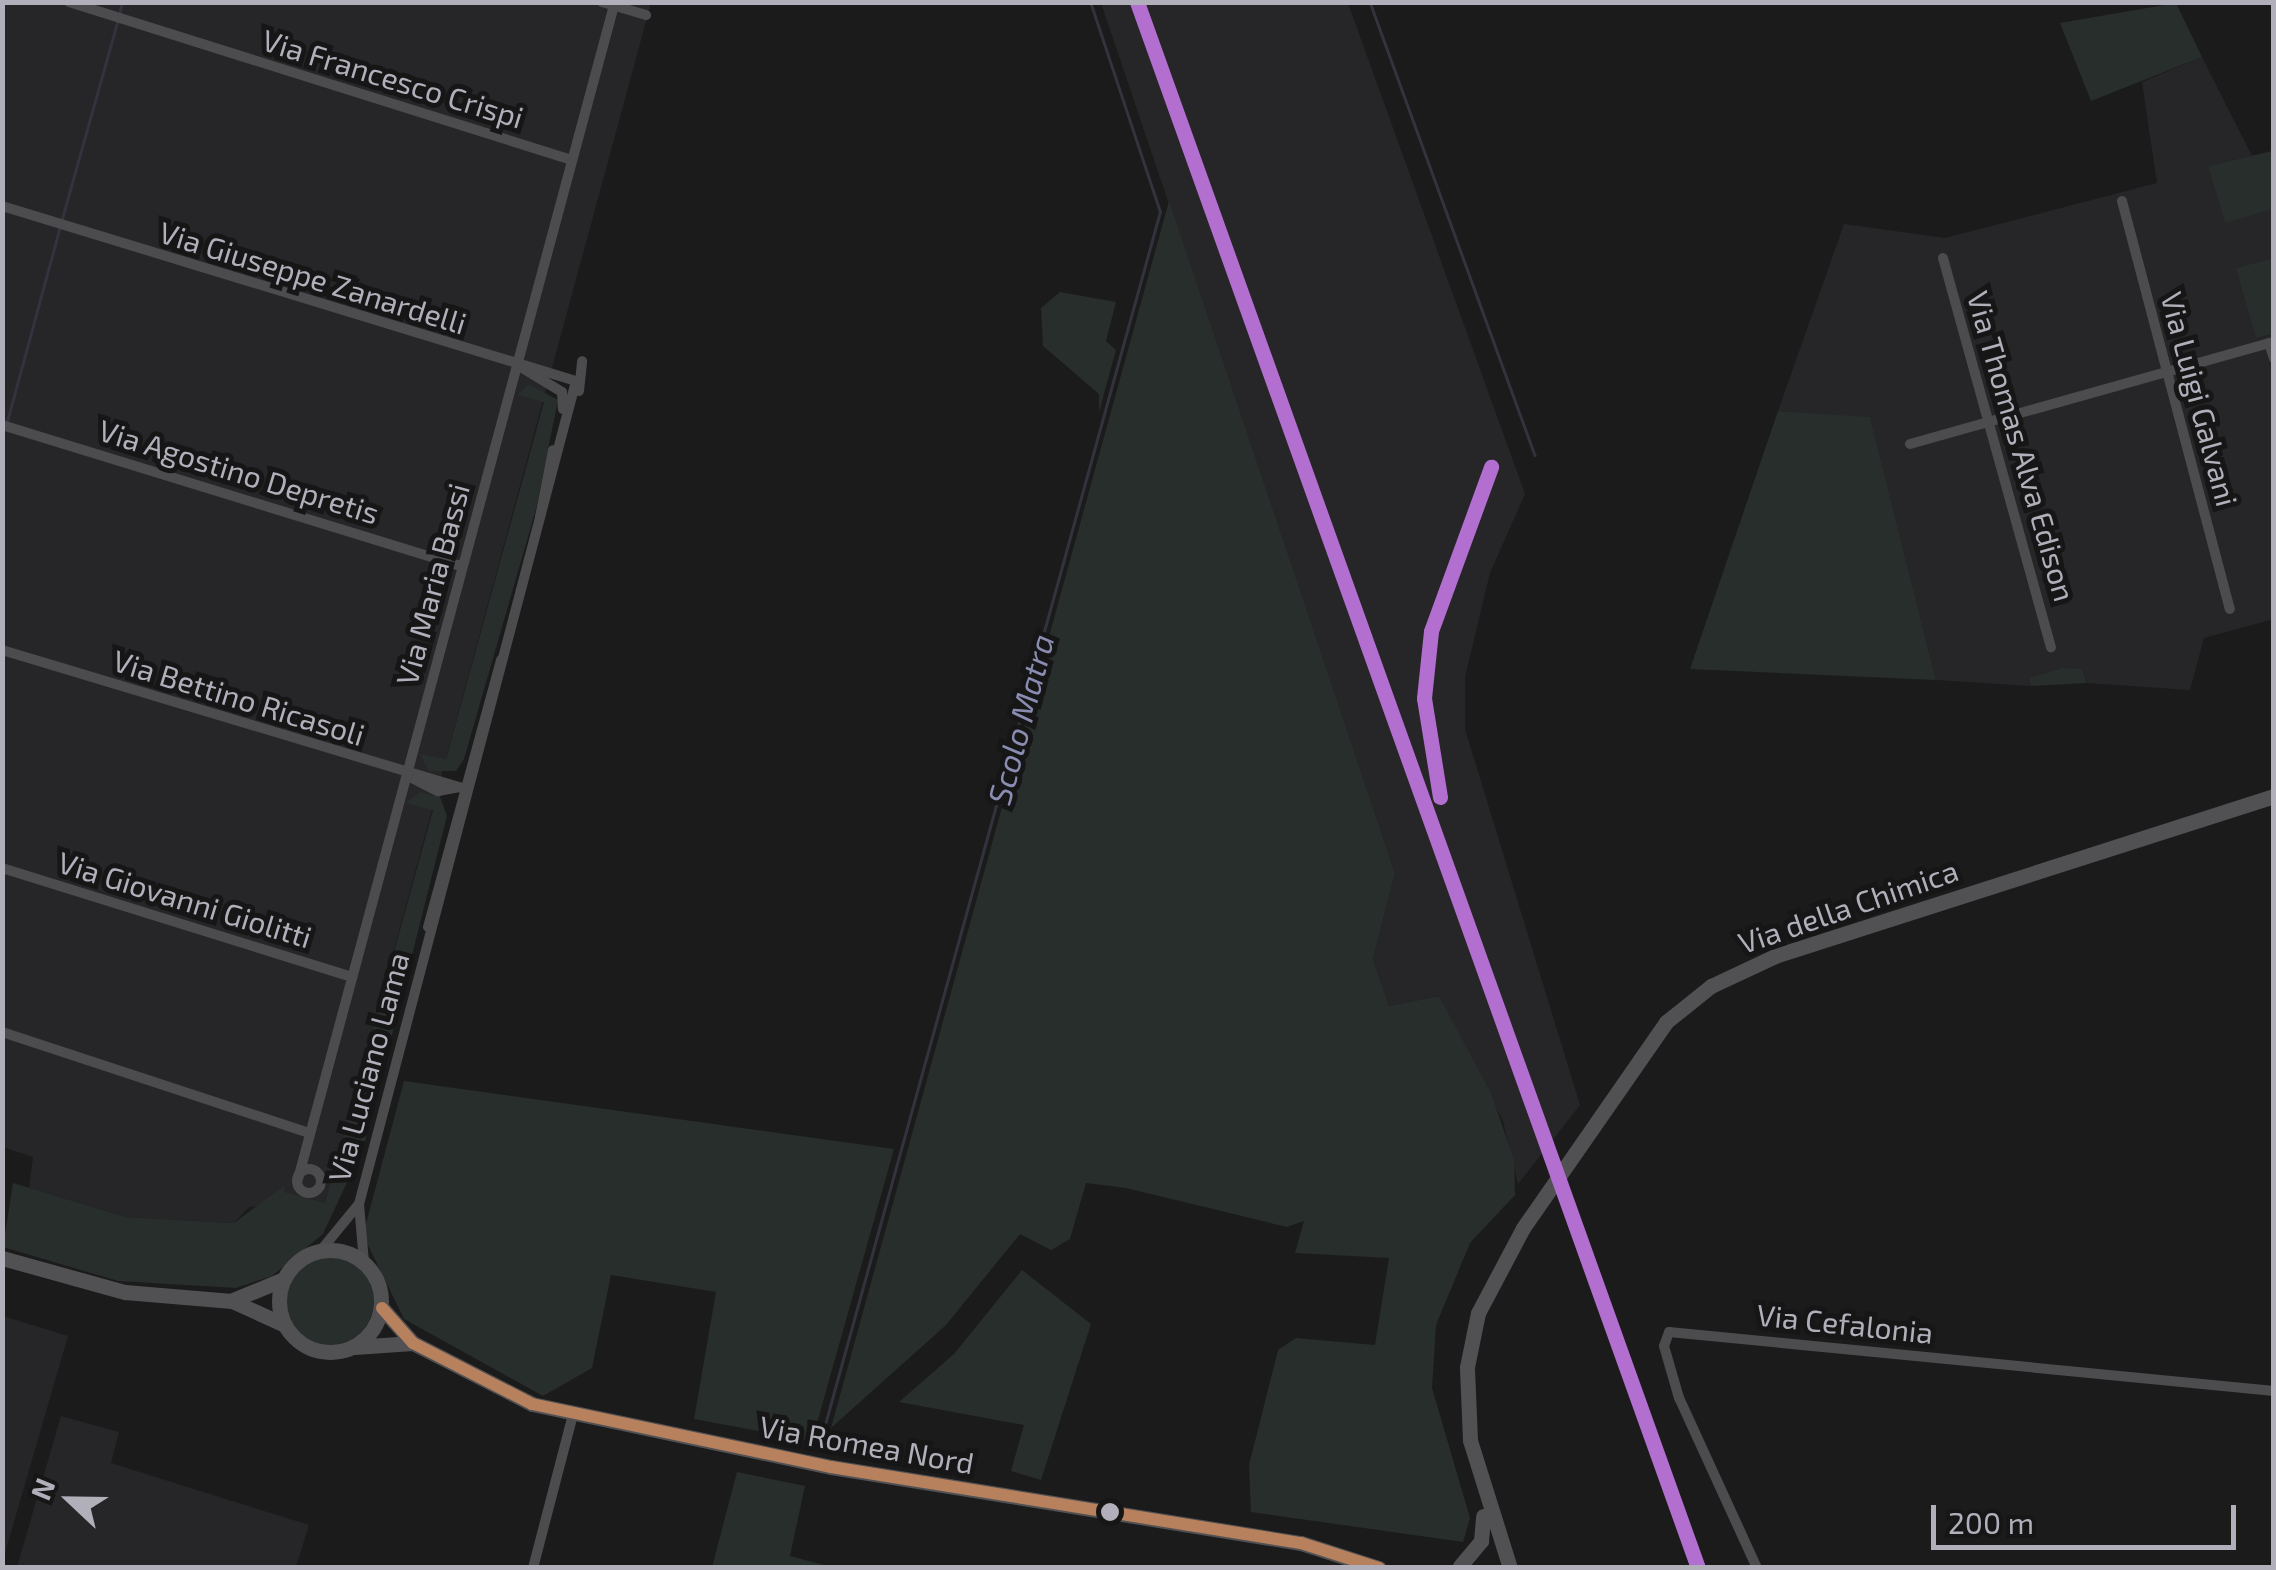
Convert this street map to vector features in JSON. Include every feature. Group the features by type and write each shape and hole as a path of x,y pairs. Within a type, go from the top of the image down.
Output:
{"main road":[{"name":"Via della Chimica","path":"1458,1567 1484,1531 1466,1367 1491,1282 1603,1107 1666,1022 1758,964 2274,796"},
{"path":"232,1300 284,1278 322,1249 364,1262 382,1308 354,1347"},
{"path":"2,1258 124,1292 232,1300 283,1324 318,1350 412,1342"},
{"path":"283,1324 284,1278"},
{"name":"Via Romea Nord","path":"382,1308 412,1342 532,1404 1326,1551 1379,1568"},
{"name":"Via della Chimica","path":"1481,1487 1510,1568"},
{"name":"Via Romea Nord","path":"1326,1551 1354,1568"},
{"path":"1458,1567 1469,1568"}],"street":[{"name":"Via Francesco Crispi","path":"69,2 572,160"},
{"path":"602,2 646,16"},
{"name":"Via Maria Bassi","path":"298,1179 460,566 615,4"},
{"name":"Via Luigi Galvani","path":"2122,202 2230,609"},
{"name":"Via Giuseppe Zanardelli","path":"2,206 518,366 565,373"},
{"name":"Via Thomas Alva Edison","path":"1943,258 1992,421 2051,647"},
{"path":"1910,444 2272,342 2274,358"},
{"name":"Via Luciano Lama","path":"426,943 448,876 539,530 558,470 586,370 582,361 565,373 576,381 558,470"},
{"name":"Via Luciano Lama","path":"518,366 554,385 565,398 539,530"},
{"name":"Via Agostino Depretis","path":"2,425 460,566"},
{"name":"Via Luciano Lama","path":"364,1262 359,1204 426,943 460,787 510,638"},
{"name":"Via Bettino Ricasoli","path":"2,650 407,775 442,778 460,787"},
{"name":"Via Luciano Lama","path":"448,876 460,787 494,706"},
{"path":"442,778 466,768"},
{"path":"407,775 438,790 454,810"},
{"path":"438,790 460,787"},
{"name":"Via Giovanni Giolitti","path":"2,868 352,977"},
{"path":"2,1032 310,1134"},
{"name":"Via Luciano Lama","path":"322,1249 359,1204"},
{"name":"Via Cefalonia","path":"1758,1568 1678,1398 1664,1346 1669,1332 2274,1391"},
{"path":"533,1568 573,1414"}],"shaded area":[{"path":"3,3 651,3 325,1204 249,1207 234,1223 126,1217 29,1188 33,1157 3,1147"},
{"path":"1101,3 1348,3 1525,494 1490,573 1465,677 1465,729 1580,1105 1518,1184 1503,1121 1439,996 1389,1006 1373,959 1395,873"},
{"path":"2176,3 2202,57 2091,101 2060,23"},
{"path":"2202,57 2252,156 2208,166 2225,222 2273,209 2273,258 2237,268 2257,338 2273,334 2274,619 2204,638 2190,690 2087,683 2082,669 2029,679 2031,686 1936,680 1870,418 1778,411 1844,224 1945,238 2157,183 2142,82"},
{"path":"2272,151 2273,209 2225,223 2208,166"},
{"path":"1169,201 1395,873 1373,959 1389,1006 1439,996 1491,1093 1514,1160 1515,1195 1470,1243 1436,1325 1432,1388 1470,1518 1463,1542 1251,1512 1249,1465 1278,1350 1296,1338 1375,1345 1389,1258 1295,1253 1304,1221 1287,1227 1126,1188 1086,1183 1070,1239 1051,1250 1020,1234 946,1325 831,1428"},
{"path":"2273,258 2273,334 2256,338 2236,268"},
{"path":"1060,292 1116,302 1106,341 1116,350 1099,412 1099,394 1043,346 1041,308"},
{"path":"529,384 558,400 536,509 464,759 456,771 429,771 419,754 446,759 544,402 517,395"},
{"path":"1778,411 1870,417 1936,680 1690,669"},
{"path":"2063,668 2082,669 2087,683 2031,686 2029,678"},
{"path":"420,792 440,797 447,816 364,1146 323,1234 272,1276 236,1288 118,1281 3,1247 13,1183 126,1217 234,1223 285,1185 284,1192 325,1203 433,810 405,803"},
{"path":"404,1081 894,1149 812,1441 694,1419 716,1292 611,1275 592,1368 543,1396 404,1319 363,1235"},
{"path":"330,1257 361,1270 374,1301 361,1332 330,1345 299,1332 286,1301 299,1270"},
{"path":"1022,1270 1091,1324 1041,1480 1011,1471 1024,1425 899,1402 954,1354"},
{"path":"2,1316 68,1336 3,1560"},
{"path":"61,1416 119,1432 111,1463 309,1525 296,1567 17,1567"},
{"path":"737,1472 805,1486 790,1556 832,1567 712,1567"}],"waterway":[{"path":"119,15 122,2"},
{"name":"Scolo Matra","path":"821,1439 1160,212 1090,2"},
{"path":"1370,2 1535,455"},
{"path":"61,222 117,23"},
{"path":"6,425 59,230"}],"transit line":[{"path":"1137,2 1698,1568"},
{"path":"1440,797 1424,698 1431,631 1491,467"},
{"path":"382,1308 413,1343 532,1404 831,1467 1301,1543 1379,1568"}]}
